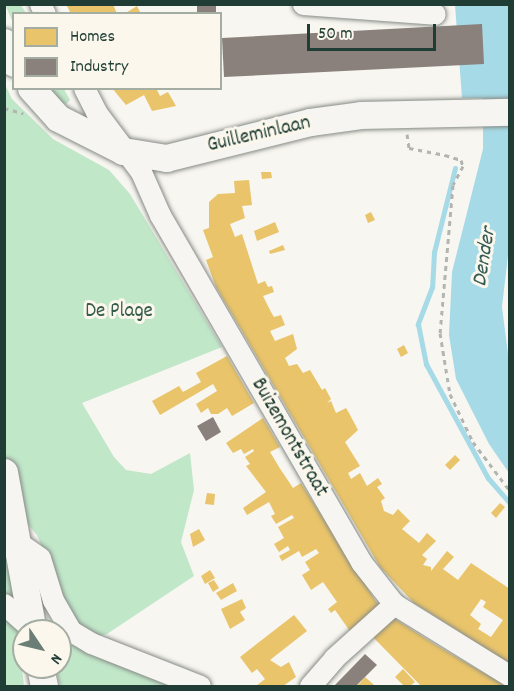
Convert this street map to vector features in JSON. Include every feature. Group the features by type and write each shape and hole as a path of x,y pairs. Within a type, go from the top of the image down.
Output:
{"main road":[{"path":"4,42 12,59"},
{"name":"Guilleminlaan","path":"33,90 58,118 123,151 166,158 310,122 430,113 510,112"},
{"path":"4,472 31,619"}],"street":[{"path":"303,4 435,14"},
{"name":"Buizemontstraat","path":"85,90 123,151 141,172 160,215 361,562 394,604 510,676"},
{"path":"16,541 40,558 53,600 71,631 91,644 200,687"},
{"path":"4,604 21,619"},
{"path":"310,687 334,658 394,604"}],"path":[{"path":"409,148 461,160 462,166 453,185 440,333 450,394 473,442 510,491"}],"green space":[{"path":"5,4 21,5 25,12 12,12 12,21"},
{"name":"De Plage","path":"4,82 12,99 53,139 109,170 130,194 222,347 82,403 114,457 126,470 151,474 190,453 194,490 181,542 194,576 107,634 94,637 76,628 37,535 24,520 5,520 16,619 12,619 12,679 23,679 24,686 4,686"},
{"path":"49,90 65,90 70,100 66,104 60,102"},
{"path":"72,639 178,686 60,686 59,679 72,679"}],"water":[{"name":"Dender","path":"455,5 509,5 510,238 502,307 509,362 509,473 489,444 456,379 449,335 452,272 483,149 483,98 462,98"}],"building: Homes":[{"path":"66,4 113,4 116,12 70,12"},
{"path":"137,6 140,12 127,12"},
{"path":"114,90 157,90 160,96 168,92 176,106 152,111 144,95 126,105"},
{"path":"261,172 271,172 272,178 262,179"},
{"path":"249,180 252,205 242,206 245,218 230,224 235,237 242,234 258,284 265,281 268,287 272,286 274,292 263,296 274,317 281,315 285,325 270,331 275,341 293,334 297,349 285,358 289,366 297,364 303,373 310,370 322,390 325,388 331,399 327,403 331,401 336,413 346,408 358,430 345,442 360,466 348,473 351,479 360,473 367,486 378,478 382,484 377,487 385,498 381,501 384,511 393,515 398,509 410,521 402,529 419,543 427,533 436,541 422,555 427,559 423,565 431,567 431,571 447,551 454,557 443,569 458,580 471,563 510,589 510,664 414,603 380,567 216,287 206,260 213,257 203,230 209,228 209,202 218,194 235,193 234,181","holes":["481,599 486,602 483,607 503,620 491,637 478,629 481,624 470,615"]},
{"path":"371,212 375,220 368,223 365,215"},
{"path":"275,222 279,232 257,241 254,231"},
{"path":"283,245 285,250 270,254 269,251"},
{"path":"404,345 408,353 401,357 397,349"},
{"path":"227,356 254,403 232,416 227,408 218,414 211,414 208,408 201,413 196,404 217,391 213,384 160,415 152,401 179,386 183,392 201,382 196,373"},
{"path":"263,418 280,447 270,452 279,467 293,488 301,483 382,611 352,634 335,610 331,613 328,609 337,602 323,582 311,590 302,575 310,570 305,562 319,553 316,549 302,557 299,551 282,561 279,556 290,550 288,546 279,552 274,544 284,538 278,527 294,518 292,515 276,524 271,516 275,514 269,502 247,515 243,508 266,492 246,466 250,464 245,457 254,451 253,449 244,454 241,449 233,453 226,443"},
{"path":"455,455 460,460 450,470 445,465"},
{"path":"207,493 215,494 214,505 205,504"},
{"path":"500,503 505,507 496,518 491,513"},
{"path":"199,529 205,540 193,547 190,534"},
{"path":"210,570 215,578 205,584 201,576"},
{"path":"214,580 219,588 213,592 208,583"},
{"path":"233,583 237,591 221,600 216,593"},
{"path":"242,599 246,608 240,612 245,620 230,629 221,609"},
{"path":"294,615 307,631 270,660 281,667 289,662 296,677 283,686 256,686 265,679 257,669 252,673 240,657"},
{"path":"392,617 506,686 421,686 367,631"},
{"path":"403,669 415,682 410,686 404,686 395,677"},
{"path":"365,677 374,685 356,686 360,683"}],"building: Industry":[{"path":"197,4 216,4 216,12 197,12"},
{"path":"482,24 484,64 224,77 222,38"},
{"path":"213,417 221,432 206,441 197,426"},
{"path":"365,654 377,665 356,686 334,686"}],"waterway":[{"path":"455,168 434,252 432,287 418,324 426,364 488,478 510,503"}]}
